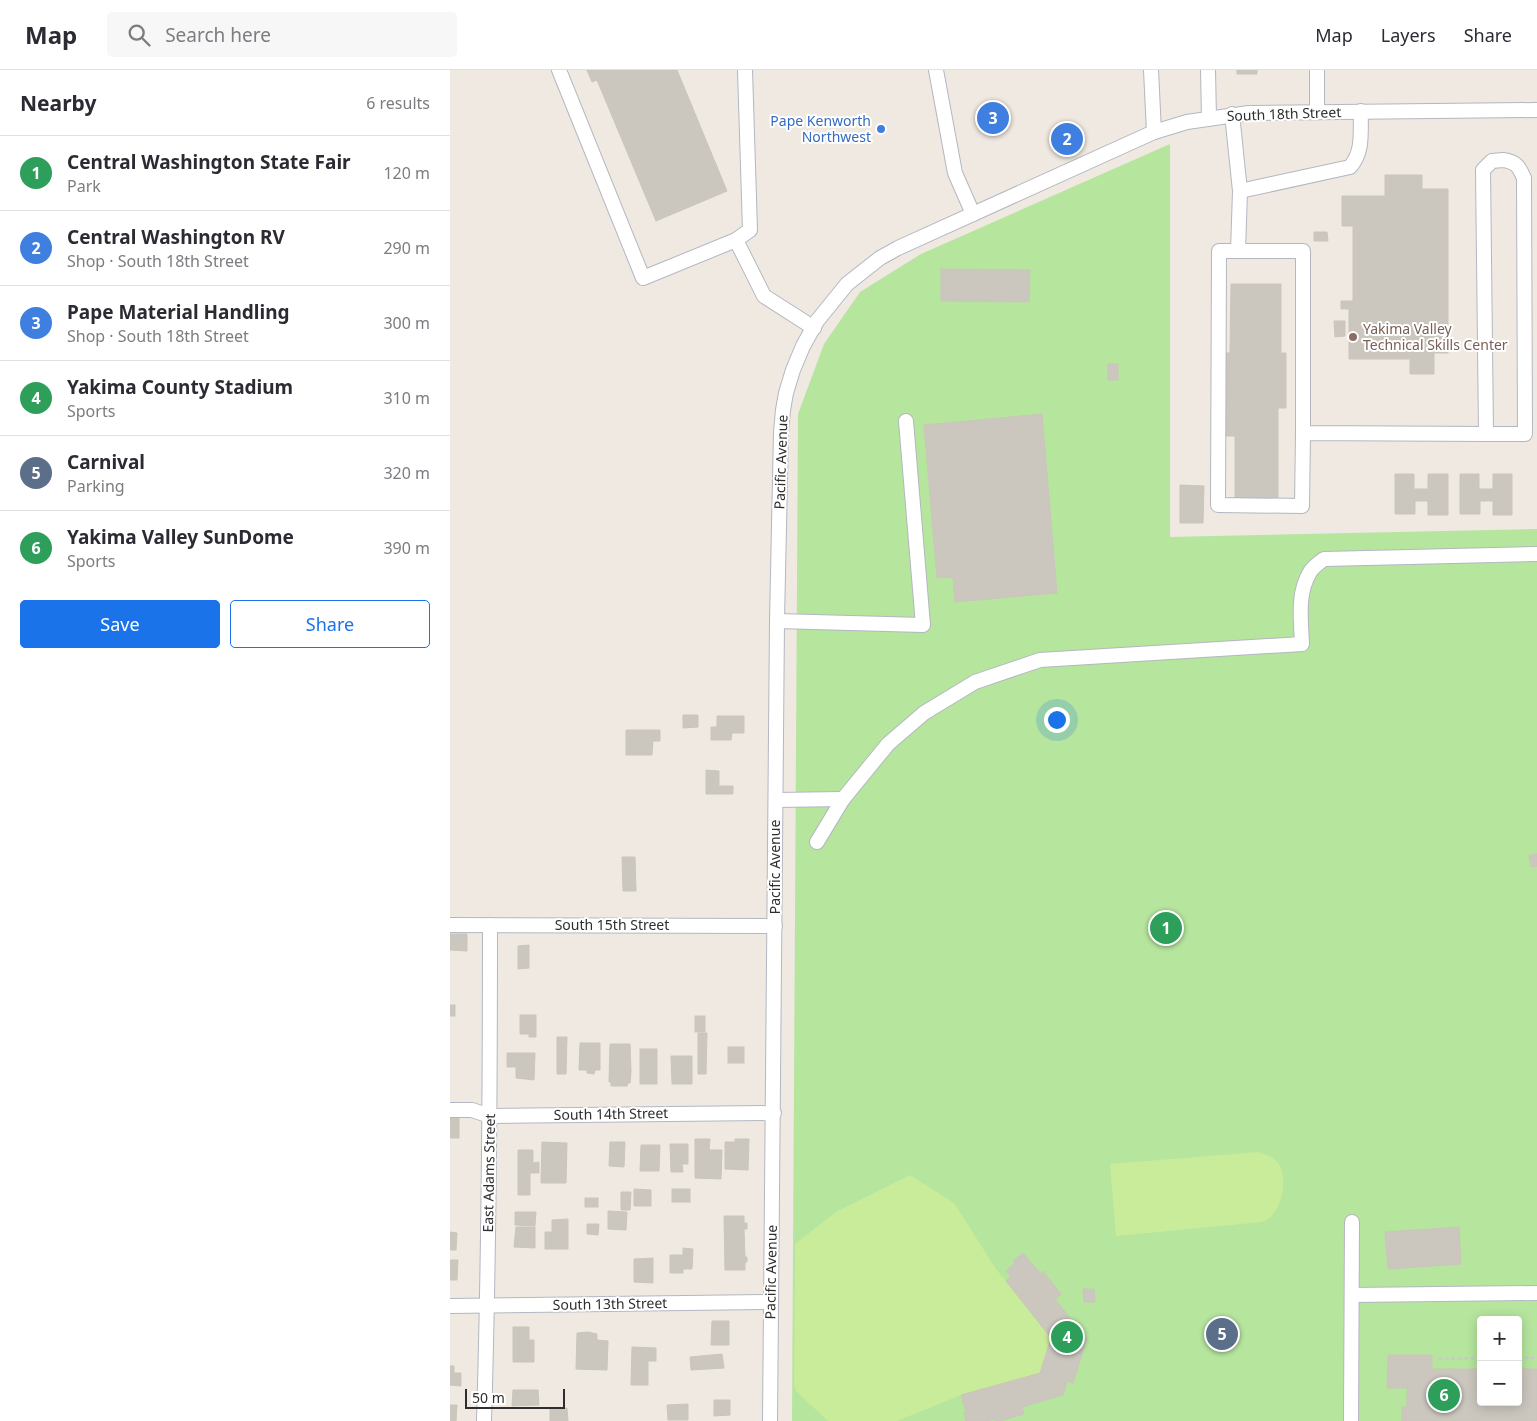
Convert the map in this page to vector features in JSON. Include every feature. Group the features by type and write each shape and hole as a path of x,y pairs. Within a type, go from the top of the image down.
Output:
{"street":[{"path":"559,70 643,278 736,240 750,230 745,70"},
{"path":"936,70 955,173 973,214"},
{"path":"1151,70 1154,132"},
{"path":"1208,70 1209,118"},
{"path":"1317,112 1318,70"},
{"name":"South 18th Street","path":"816,325 847,284 880,258 898,248 1154,132 1187,122 1232,114 1537,110"},
{"path":"1240,191 1350,167 1360,152 1360,112"},
{"path":"1232,114 1240,191 1238,251"},
{"path":"1303,433 1486,434 1531,434 1531,179 1512,161 1492,161 1482,170 1486,434"},
{"path":"736,240 764,296 816,325"},
{"path":"1219,251 1303,251 1303,433 1302,506 1218,505 1219,251"},
{"name":"Pacific Avenue","path":"770,1421 777,621 781,432 783,410 793,370 803,346 816,325"},
{"path":"777,621 923,625 906,421"},
{"path":"818,842 843,799 888,744 924,713 975,682 1040,660 1302,644 1300,613 1302,593 1310,570 1324,559 1537,554"},
{"path":"776,800 843,799"},
{"name":"South 15th Street","path":"450,925 775,926"},
{"name":"East Adams Street","path":"484,1421 488,1305 490,925"},
{"name":"South 14th Street","path":"450,1110 472,1110 490,1116 774,1113"},
{"path":"1351,1421 1352,1222"},
{"path":"1352,1295 1537,1293"},
{"name":"South 13th Street","path":"450,1306 771,1302"}],"path":[{"path":"1438,1359 1477,1358"},
{"path":"1522,1358 1537,1358"}],"green space":[{"path":"1170,144 1170,537 1537,529 1537,1421 792,1421 798,414 824,344 860,292 921,254"},
{"path":"1258,1152 1271,1157 1278,1163 1283,1177 1280,1200 1273,1215 1267,1220 1116,1236 1110,1164"},
{"path":"910,1175 954,1203 996,1269 1051,1338 1040,1373 961,1395 897,1421 828,1421 797,1392 794,1385 795,1244 836,1212"}],"building":[{"path":"587,70 677,70 727,191 656,221 597,80 592,82"},
{"path":"1237,70 1257,70 1257,74 1237,74"},
{"name":"Yakima Valley Technical Skills Center","path":"1385,175 1422,175 1422,189 1448,189 1448,353 1434,353 1434,374 1410,374 1410,359 1349,359 1349,309 1341,309 1341,301 1353,301 1353,226 1342,226 1342,196 1385,196"},
{"path":"1314,232 1327,232 1328,241 1314,241"},
{"path":"941,269 1030,270 1029,302 941,301"},
{"path":"1231,284 1281,284 1281,353 1286,353 1286,408 1278,408 1278,498 1235,498 1235,436 1224,436 1224,353 1230,353"},
{"path":"1334,321 1345,321 1345,336 1335,337"},
{"path":"1108,364 1118,364 1118,380 1108,380"},
{"path":"1042,414 1057,593 955,602 953,577 937,578 924,425"},
{"path":"1395,474 1414,474 1414,489 1428,489 1428,474 1448,474 1448,515 1428,515 1428,501 1415,501 1415,514 1395,514"},
{"path":"1460,474 1479,474 1479,489 1493,489 1493,474 1512,474 1512,515 1493,515 1493,501 1480,501 1480,514 1460,514"},
{"path":"1180,485 1204,486 1203,523 1180,523"},
{"path":"683,715 698,715 698,727 683,728"},
{"path":"717,716 744,716 744,733 732,733 731,740 711,740 711,727 717,727"},
{"path":"626,730 660,730 660,741 653,741 652,755 626,755"},
{"path":"706,770 719,771 719,786 733,786 733,794 706,794"},
{"path":"1537,854 1537,866 1531,867 1529,855"},
{"path":"622,857 635,857 636,891 623,891"},
{"path":"450,934 467,934 467,951 450,950"},
{"path":"529,945 529,968 518,969 518,946"},
{"path":"450,1005 455,1005 455,1016 450,1016"},
{"path":"520,1015 536,1015 536,1037 529,1037 529,1034 520,1034"},
{"path":"695,1016 705,1016 705,1032 695,1032"},
{"path":"698,1033 707,1033 706,1074 698,1074"},
{"path":"557,1037 567,1037 566,1074 557,1074"},
{"path":"580,1043 600,1043 600,1070 595,1070 594,1074 587,1073 587,1070 579,1070"},
{"path":"610,1044 630,1044 631,1071 630,1083 627,1086 611,1086 611,1082 609,1082"},
{"path":"728,1047 744,1047 744,1063 728,1063"},
{"path":"640,1049 657,1049 657,1084 640,1084"},
{"path":"507,1053 535,1053 534,1080 516,1078 516,1067 507,1067"},
{"path":"671,1056 692,1056 692,1084 672,1084"},
{"path":"450,1114 459,1114 459,1138 450,1138"},
{"path":"695,1139 710,1139 709,1150 722,1150 721,1179 695,1178"},
{"path":"735,1139 749,1139 748,1170 725,1169 725,1142 735,1142"},
{"path":"542,1142 567,1143 566,1183 541,1183"},
{"path":"610,1142 625,1142 624,1167 609,1166"},
{"path":"670,1144 688,1144 688,1164 682,1164 683,1172 671,1172"},
{"path":"641,1145 660,1145 659,1171 640,1171"},
{"path":"518,1150 533,1150 533,1163 539,1162 539,1173 530,1173 530,1195 518,1195"},
{"path":"634,1189 651,1190 651,1206 634,1206"},
{"path":"672,1189 690,1189 690,1202 672,1202"},
{"path":"621,1192 631,1192 630,1210 621,1210"},
{"path":"585,1198 598,1198 598,1207 585,1207"},
{"path":"608,1211 627,1212 626,1230 608,1229"},
{"path":"515,1212 536,1212 535,1226 515,1225"},
{"path":"724,1216 744,1216 744,1223 747,1223 747,1229 744,1229 745,1257 747,1257 745,1270 725,1270"},
{"path":"568,1219 568,1249 545,1249 545,1232 552,1232 552,1220"},
{"path":"587,1224 599,1224 598,1235 587,1234"},
{"path":"516,1227 535,1227 535,1248 514,1247"},
{"path":"1459,1227 1461,1264 1388,1269 1385,1232"},
{"path":"450,1232 457,1233 456,1250 450,1250"},
{"path":"683,1248 693,1249 692,1269 683,1269 683,1273 670,1273 670,1255 683,1255"},
{"path":"1023,1253 1041,1274 1043,1271 1061,1294 1055,1299 1082,1333 1081,1336 1087,1338 1073,1383 1067,1381 1063,1395 1022,1407 1024,1414 1000,1421 995,1421 995,1419 988,1421 966,1421 964,1413 966,1412 961,1395 1040,1373 1051,1338 1006,1281 1011,1277 1006,1271 1015,1263 1013,1261"},
{"path":"653,1258 653,1283 634,1282 634,1259"},
{"path":"450,1260 458,1260 457,1280 450,1280"},
{"path":"1083,1289 1094,1289 1095,1302 1084,1302"},
{"path":"712,1321 729,1321 729,1345 711,1345"},
{"path":"513,1327 529,1327 529,1340 534,1340 534,1362 513,1362"},
{"path":"588,1332 597,1334 597,1340 608,1341 607,1370 576,1369 577,1333"},
{"path":"632,1347 656,1348 656,1361 648,1361 648,1385 631,1385"},
{"path":"722,1354 724,1368 691,1370 690,1357"},
{"path":"1388,1355 1432,1355 1432,1369 1477,1369 1477,1406 1522,1406 1522,1369 1537,1369 1537,1421 1402,1421 1402,1407 1407,1407 1407,1388 1387,1388"},
{"path":"450,1366 454,1366 454,1373 461,1373 461,1386 450,1385"},
{"path":"513,1390 538,1390 539,1405 512,1406"},
{"path":"714,1400 730,1400 730,1415 714,1416"},
{"path":"688,1404 688,1420 668,1420 667,1405"},
{"path":"450,1405 457,1405 456,1421 450,1421"},
{"path":"567,1408 568,1421 550,1421 550,1409"}],"place":[{"name":"Pape Material Handling","path":"993,118"},
{"name":"Pape Kenworth Northwest","path":"881,129"},
{"name":"Central Washington RV","path":"1067,139"},
{"name":"Yakima Valley Technical Skills Center","path":"1353,337"},
{"name":"Central Washington State Fair","path":"1166,928"},
{"name":"Carnival","path":"1222,1334"},
{"name":"Yakima County Stadium","path":"1067,1337"},
{"name":"Yakima Valley SunDome","path":"1444,1395"}]}
